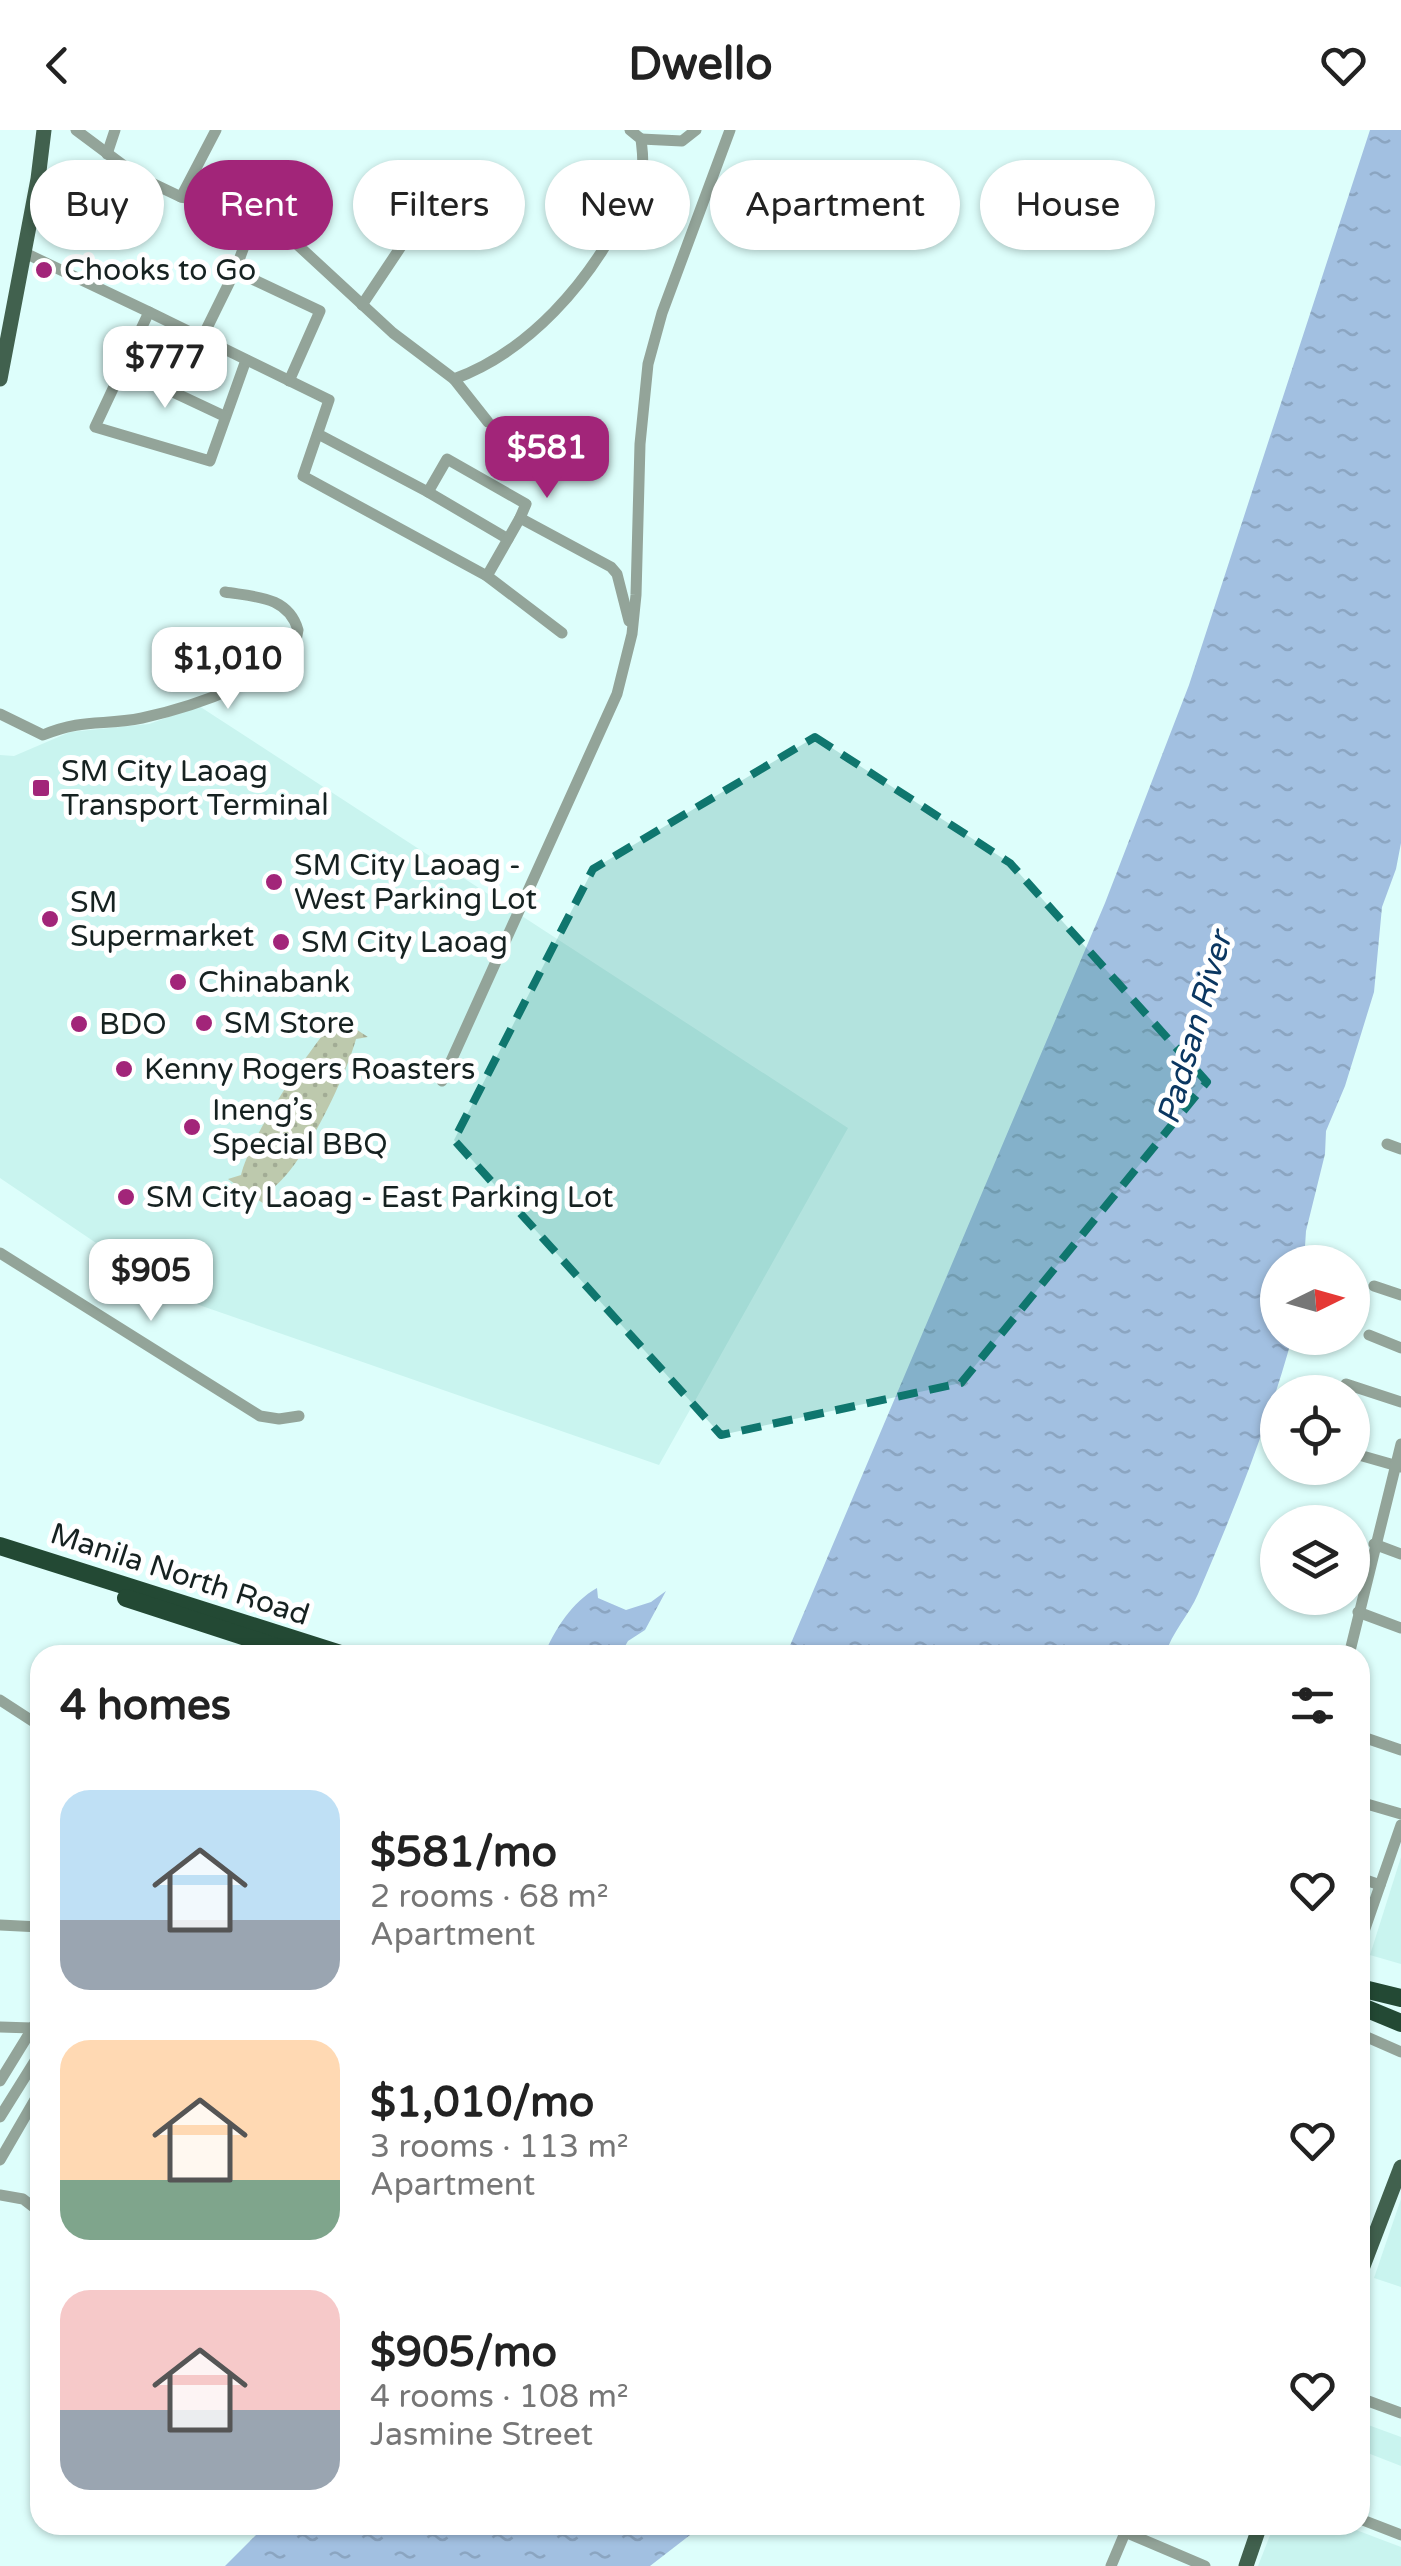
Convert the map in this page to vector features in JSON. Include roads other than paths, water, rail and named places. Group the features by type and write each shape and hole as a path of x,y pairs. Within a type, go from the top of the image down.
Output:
{"highway":[{"name":"Manila North Road","path":"0,1546 276,1645"},
{"name":"Manila North Road","path":"0,1556 308,1645"},
{"path":"1370,1990 1401,1998"},
{"path":"1370,2010 1401,2023"}],"main road":[{"path":"0,379 44,130"},
{"path":"1370,2248 1401,2167"},
{"path":"1246,2566 1257,2535"}],"street":[{"path":"76,130 138,177 184,198"},
{"path":"107,154 115,130"},
{"path":"181,197 216,130"},
{"path":"454,379 508,352 579,283 611,238 638,187 642,170 636,134 682,141 696,130"},
{"path":"442,1081 617,694 632,634 640,444 648,364 662,313 730,130"},
{"path":"202,338 243,250"},
{"path":"300,250 454,379 488,422"},
{"path":"362,305 399,250"},
{"path":"25,253 329,400 303,476 487,576 562,633"},
{"path":"235,271 320,311 290,381"},
{"path":"148,312 94,427 210,460 246,360"},
{"path":"124,369 224,416"},
{"path":"318,434 508,539"},
{"path":"428,492 446,459 526,504 487,576"},
{"path":"520,518 618,574 632,634"},
{"path":"0,714 42,735 80,722 143,718 243,686 291,651 298,630 286,608 278,603 225,592"},
{"path":"1387,1144 1401,1149"},
{"path":"0,1254 260,1416 278,1420 299,1416"},
{"path":"1374,1286 1401,1295"},
{"path":"1370,1335 1401,1348"},
{"path":"1370,1392 1401,1402"},
{"path":"1370,1561 1401,1444"},
{"path":"1370,1458 1398,1466"},
{"path":"1374,1544 1401,1554"},
{"path":"1350,1645 1357,1615"},
{"path":"1366,1615 1401,1628"},
{"path":"0,1700 30,1720"},
{"path":"1370,1739 1401,1750"},
{"path":"1370,1805 1401,1814"},
{"path":"1370,1914 1401,1826"},
{"path":"1370,1882 1380,1885"},
{"path":"0,1926 30,1926"},
{"path":"0,2027 30,2028"},
{"path":"0,2081 30,2031"},
{"path":"1370,2038 1401,2052"},
{"path":"0,2117 30,2069"},
{"path":"0,2160 30,2108"},
{"path":"0,2194 30,2204"},
{"path":"1370,2402 1401,2413"},
{"path":"1370,2523 1401,2535"},
{"path":"1111,2566 1123,2535"},
{"path":"1141,2535 1205,2566"}],"water":[{"name":"Padsan River","path":"1370,130 1401,130 1401,843 1382,907 1374,992 1345,1086 1326,1131 1325,1154 1305,1245 1260,1245 1260,1355 1287,1355 1281,1375 1260,1375 1260,1438 1225,1531 1198,1594 1169,1645 790,1645 1105,903 1189,685"},
{"path":"597,1588 598,1598 626,1610 651,1602 666,1591 645,1630 626,1645 549,1645 580,1601"},
{"path":"256,2535 690,2535 650,2566 225,2566"}],"place":[{"name":"Chooks to Go","path":"44,270"},
{"name":"SM City Laoag Transport Terminal","path":"41,788"},
{"name":"SM City Laoag - West Parking Lot","path":"274,882"},
{"name":"SM Supermarket","path":"50,919"},
{"name":"SM City Laoag","path":"281,942"},
{"name":"Chinabank","path":"178,982"},
{"name":"SM Store","path":"204,1023"},
{"name":"BDO","path":"79,1024"},
{"name":"Kenny Rogers Roasters","path":"124,1069"},
{"name":"Ineng’s Special BBQ","path":"192,1127"},
{"name":"SM City Laoag - East Parking Lot","path":"126,1197"}]}
